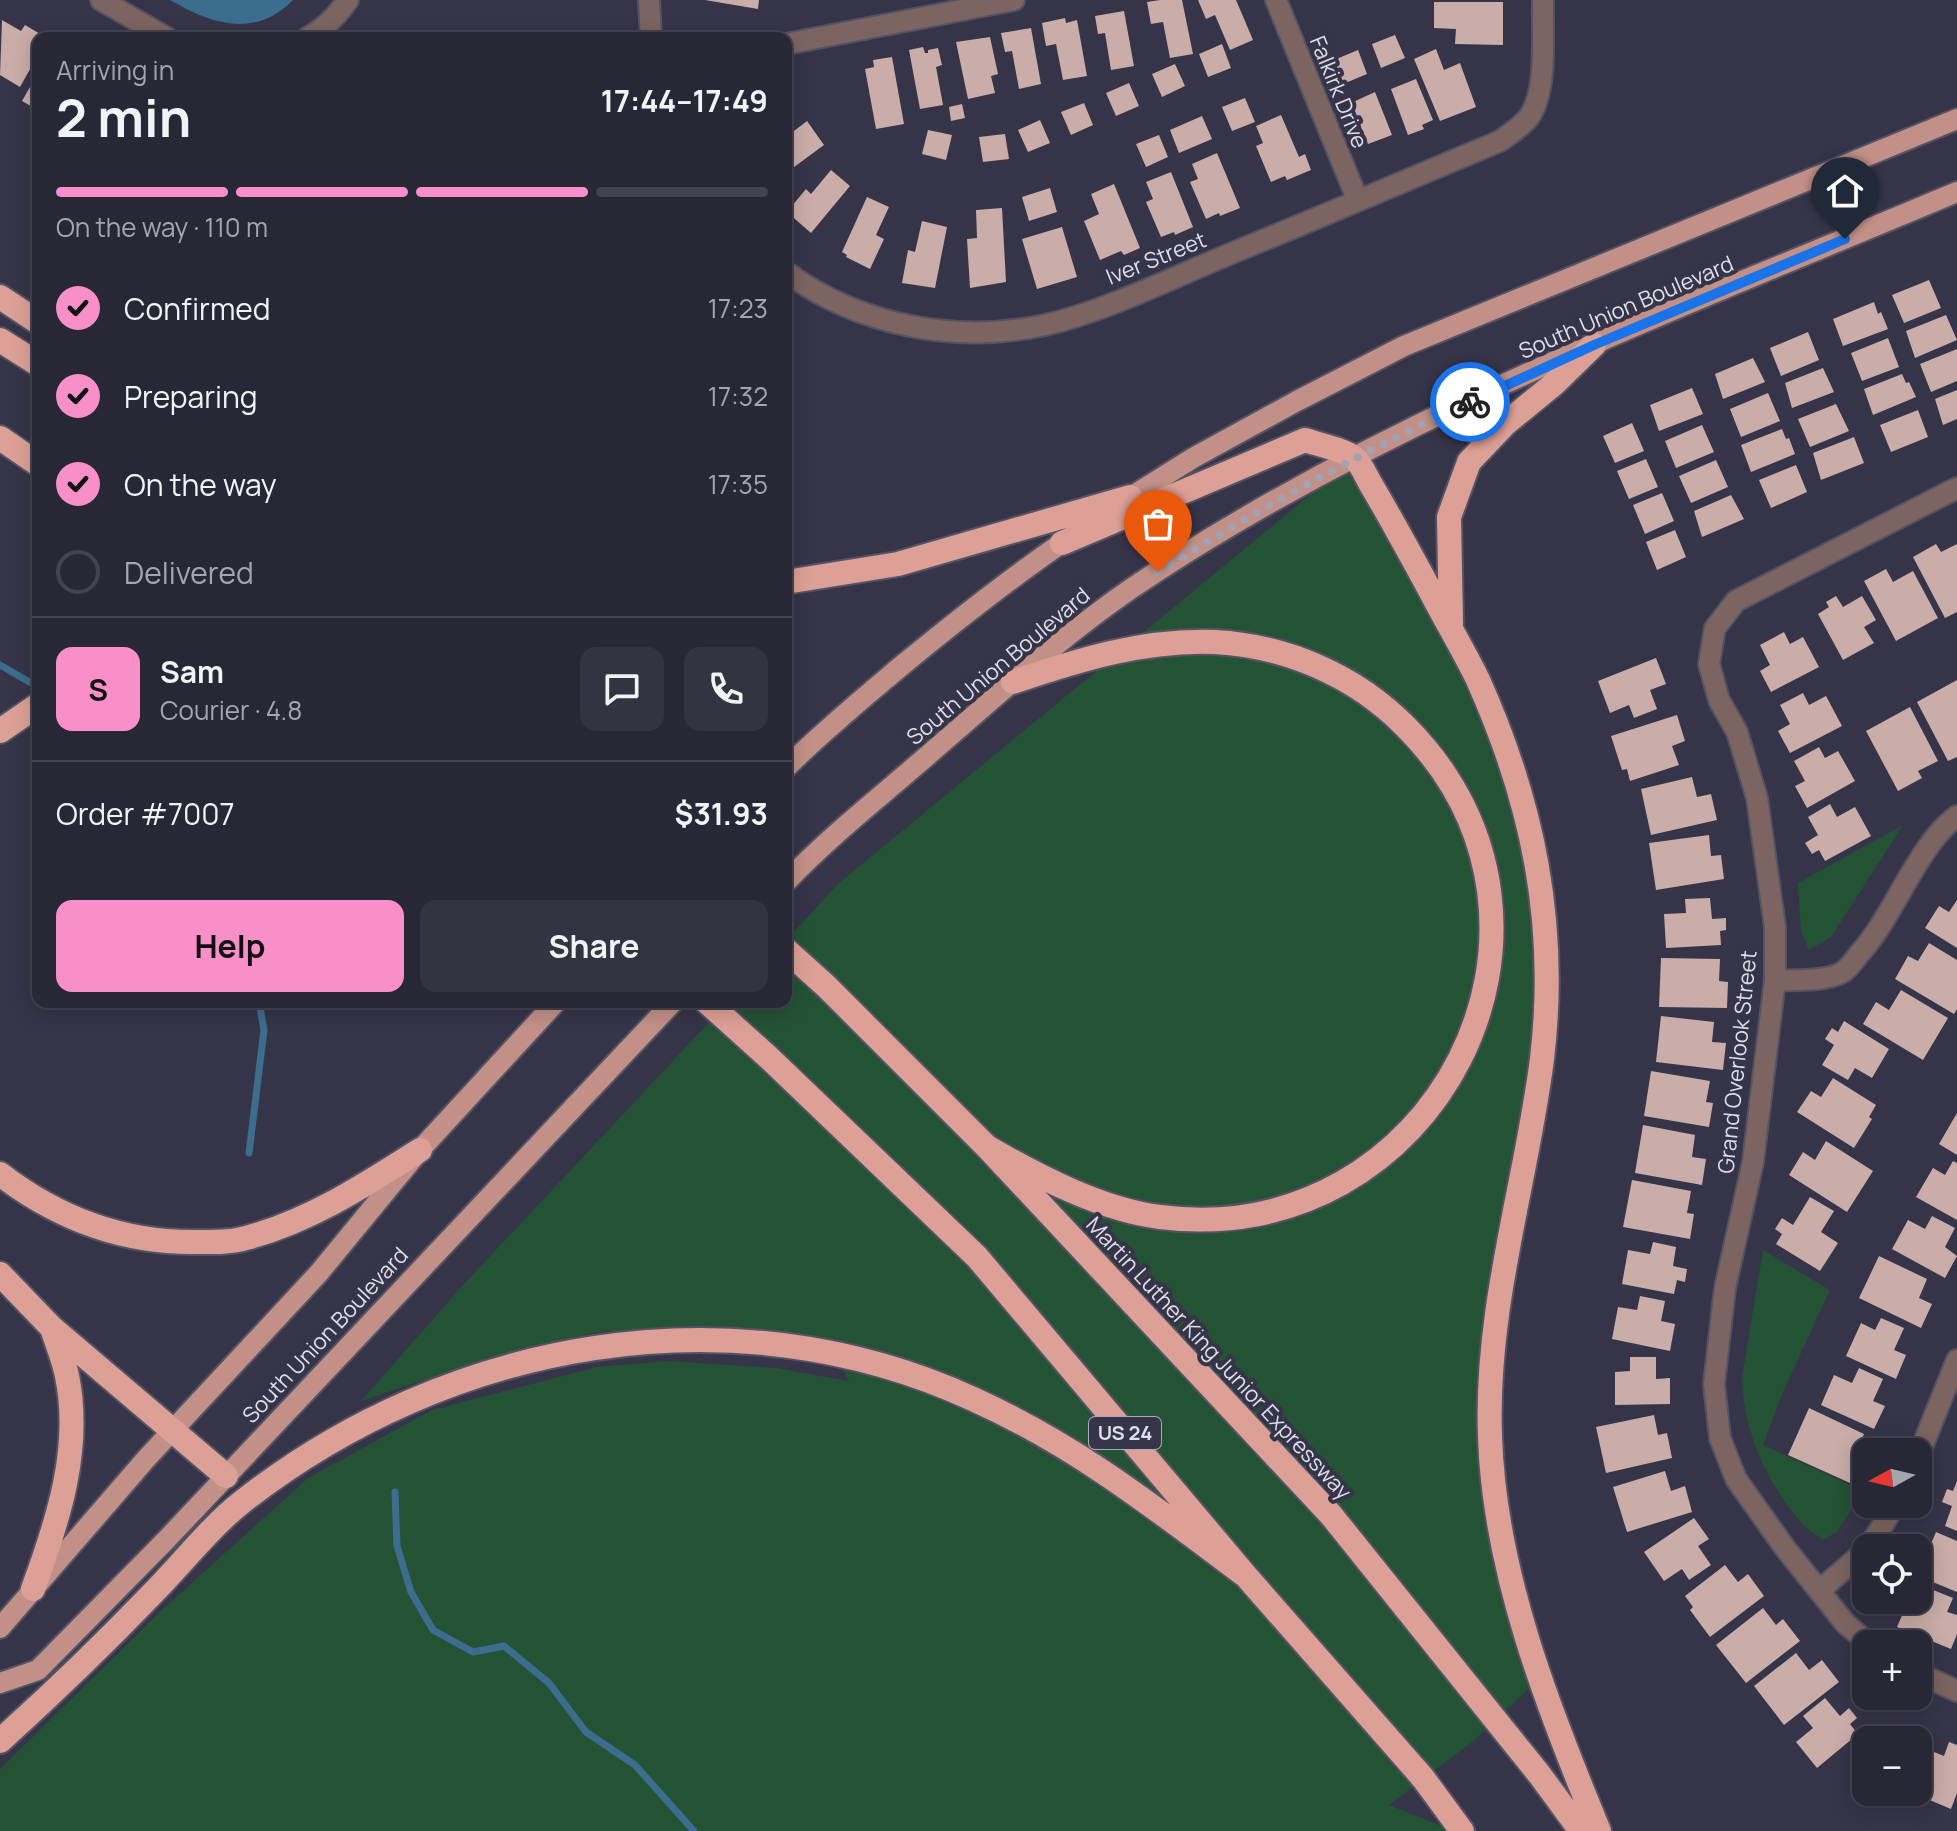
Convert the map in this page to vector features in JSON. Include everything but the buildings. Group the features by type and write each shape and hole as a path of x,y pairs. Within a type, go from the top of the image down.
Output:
{"highway":[{"path":"0,297 32,318"},
{"path":"0,340 32,360"},
{"path":"1451,630 1449,517 1469,462 1505,424 1554,384 1594,345"},
{"path":"0,438 32,460"},
{"path":"1062,543 1305,440 1355,458 1398,530 1477,679 1520,789 1543,891 1548,988 1542,1061 1503,1276 1492,1356 1490,1436 1500,1526 1540,1678 1599,1831"},
{"path":"792,581 898,564 1130,497"},
{"path":"987,1147 1020,1166 1088,1196 1159,1217 1205,1219 1248,1215 1287,1207 1313,1197 1366,1168 1430,1110 1457,1069 1475,1028 1486,987 1491,946 1491,907 1485,868 1456,793 1436,759 1414,734 1390,710 1363,690 1293,657 1251,646 1215,642 1176,643 1087,657 1013,682"},
{"path":"0,731 32,709"},
{"name":"Martin Luther King Junior Expressway","path":"792,955 987,1147 1331,1515 1581,1831"},
{"name":"US 24","path":"714,1008 977,1257 1246,1576 1423,1778 1462,1831"},
{"path":"0,1174 60,1213 92,1226 168,1242 206,1242 243,1239 312,1214 420,1150"},
{"path":"0,1274 52,1328 226,1476"},
{"path":"33,1589 52,1538 66,1484 72,1428 67,1376 52,1328"},
{"path":"0,1741 92,1656 239,1504 297,1463 358,1426 420,1395 499,1368 598,1345 672,1341 760,1342 833,1354 899,1370 971,1398 1058,1441 1121,1482 1246,1576"}],"main road":[{"path":"792,762 821,733 1004,582 1193,458 1404,346 1957,119"},
{"name":"South Union Boulevard","path":"792,876 841,830 1078,627 1135,587 1274,501 1413,428 1594,345 1957,192"},
{"name":"South Union Boulevard","path":"0,1628 172,1431 318,1274 420,1150 550,1008"},
{"name":"South Union Boulevard","path":"0,1683 38,1670 226,1476 667,1008"}],"street":[{"path":"101,0 157,32"},
{"path":"315,32 329,22 348,0"},
{"path":"649,0 651,32"},
{"path":"792,43 1014,0"},
{"name":"Falkirk Drive","path":"1276,0 1358,201"},
{"name":"Iver Street","path":"792,276 834,301 903,325 937,331 1012,331 1083,314 1500,141 1518,129 1530,116 1541,83 1543,0"},
{"name":"Grand Overlook Street","path":"1853,1630 1819,1591 1736,1479 1720,1438 1714,1384 1725,1288 1753,1162 1775,980 1775,927 1757,798 1737,732 1719,700 1709,664 1715,628 1736,601 1957,488"},
{"path":"1775,980 1807,981 1843,972 1872,940 1921,860 1949,821 1957,816"},
{"path":"1926,1438 1957,1360"},
{"path":"1819,1591 1852,1562"},
{"path":"1932,1679 1957,1691"}],"green space":[{"path":"1355,458 1477,679 1543,891 1542,1061 1503,1276 1500,1526 1540,1678 1472,1742 1389,1805 1454,1831 0,1831 0,1769 165,1607 308,1478 432,1410 597,1367 669,1361 776,1368 849,1381 825,1339 747,1330 676,1328 599,1332 509,1352 361,1401 463,1285 722,1008 792,1008 792,934 839,883"},
{"path":"1903,825 1831,937 1809,950 1801,931 1798,883"},
{"path":"1763,1250 1830,1290 1783,1392 1763,1445 1852,1486 1852,1508 1837,1532 1822,1540 1803,1525 1768,1475 1747,1419 1742,1378"}],"water":[{"path":"170,0 293,0 264,20 233,24 201,16"}],"waterway":[{"path":"0,665 32,684"},
{"path":"249,1153 264,1030 260,1008"},
{"path":"395,1492 397,1546 411,1592 433,1630 473,1652 504,1646 549,1683 586,1732 635,1765 694,1831"}],"way so far":[{"path":"1158,572 1274,501 1413,428 1470,402"}],"route":[{"path":"1470,402 1594,345 1845,239"}]}
